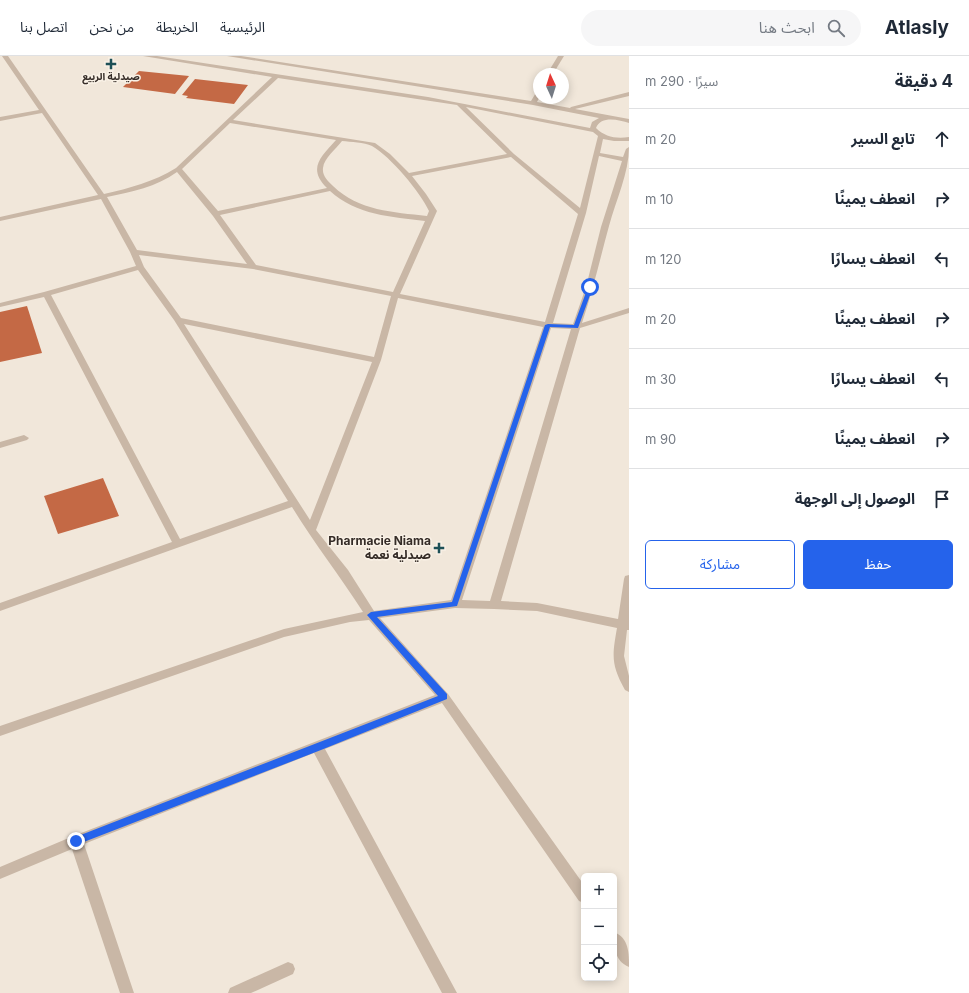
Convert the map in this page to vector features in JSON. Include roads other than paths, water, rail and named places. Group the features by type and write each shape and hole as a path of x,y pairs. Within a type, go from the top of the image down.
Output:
{"street":[{"path":"5,56 102,195 134,252 140,267 178,320 311,530 344,573 371,615 444,697 581,892"},
{"path":"146,56 526,115 616,139 629,139"},
{"path":"230,56 533,103"},
{"path":"554,68 561,56"},
{"path":"0,219 150,185 166,177 178,169 276,77"},
{"path":"569,109 629,94"},
{"path":"459,104 512,155 582,213"},
{"path":"539,104 610,118 629,120"},
{"path":"0,119 42,111"},
{"path":"454,604 548,325 582,213 598,154 598,133 593,128 597,121 610,118"},
{"path":"229,121 366,142 377,146 407,175 430,203 433,211 395,296 377,360 311,530"},
{"path":"340,139 320,167 321,178 331,189 344,200 357,207 430,220"},
{"path":"494,605 576,327 590,287 605,227 628,160 629,149"},
{"path":"598,154 628,160"},
{"path":"407,175 512,155"},
{"path":"178,169 216,214 253,267"},
{"path":"216,214 331,189"},
{"path":"134,252 253,267 548,325 576,327 629,310"},
{"path":"0,305 46,294 140,267"},
{"path":"46,294 178,544"},
{"path":"178,320 377,360"},
{"path":"0,445 24,438"},
{"path":"0,607 293,503"},
{"path":"629,578 626,625 618,644 618,656 622,674 629,687"},
{"path":"0,731 284,633 371,615 454,604 494,605 549,609 626,625"},
{"path":"0,873 76,841 318,748 444,697"},
{"path":"318,748 450,993"},
{"path":"76,841 127,993"},
{"path":"617,943 629,960"},
{"path":"235,993 288,968"}],"place":[{"name":"صيدلية الربيع","path":"111,64"},
{"name":"Pharmacie Niama صيدلية نعمة","path":"439,548"}]}
